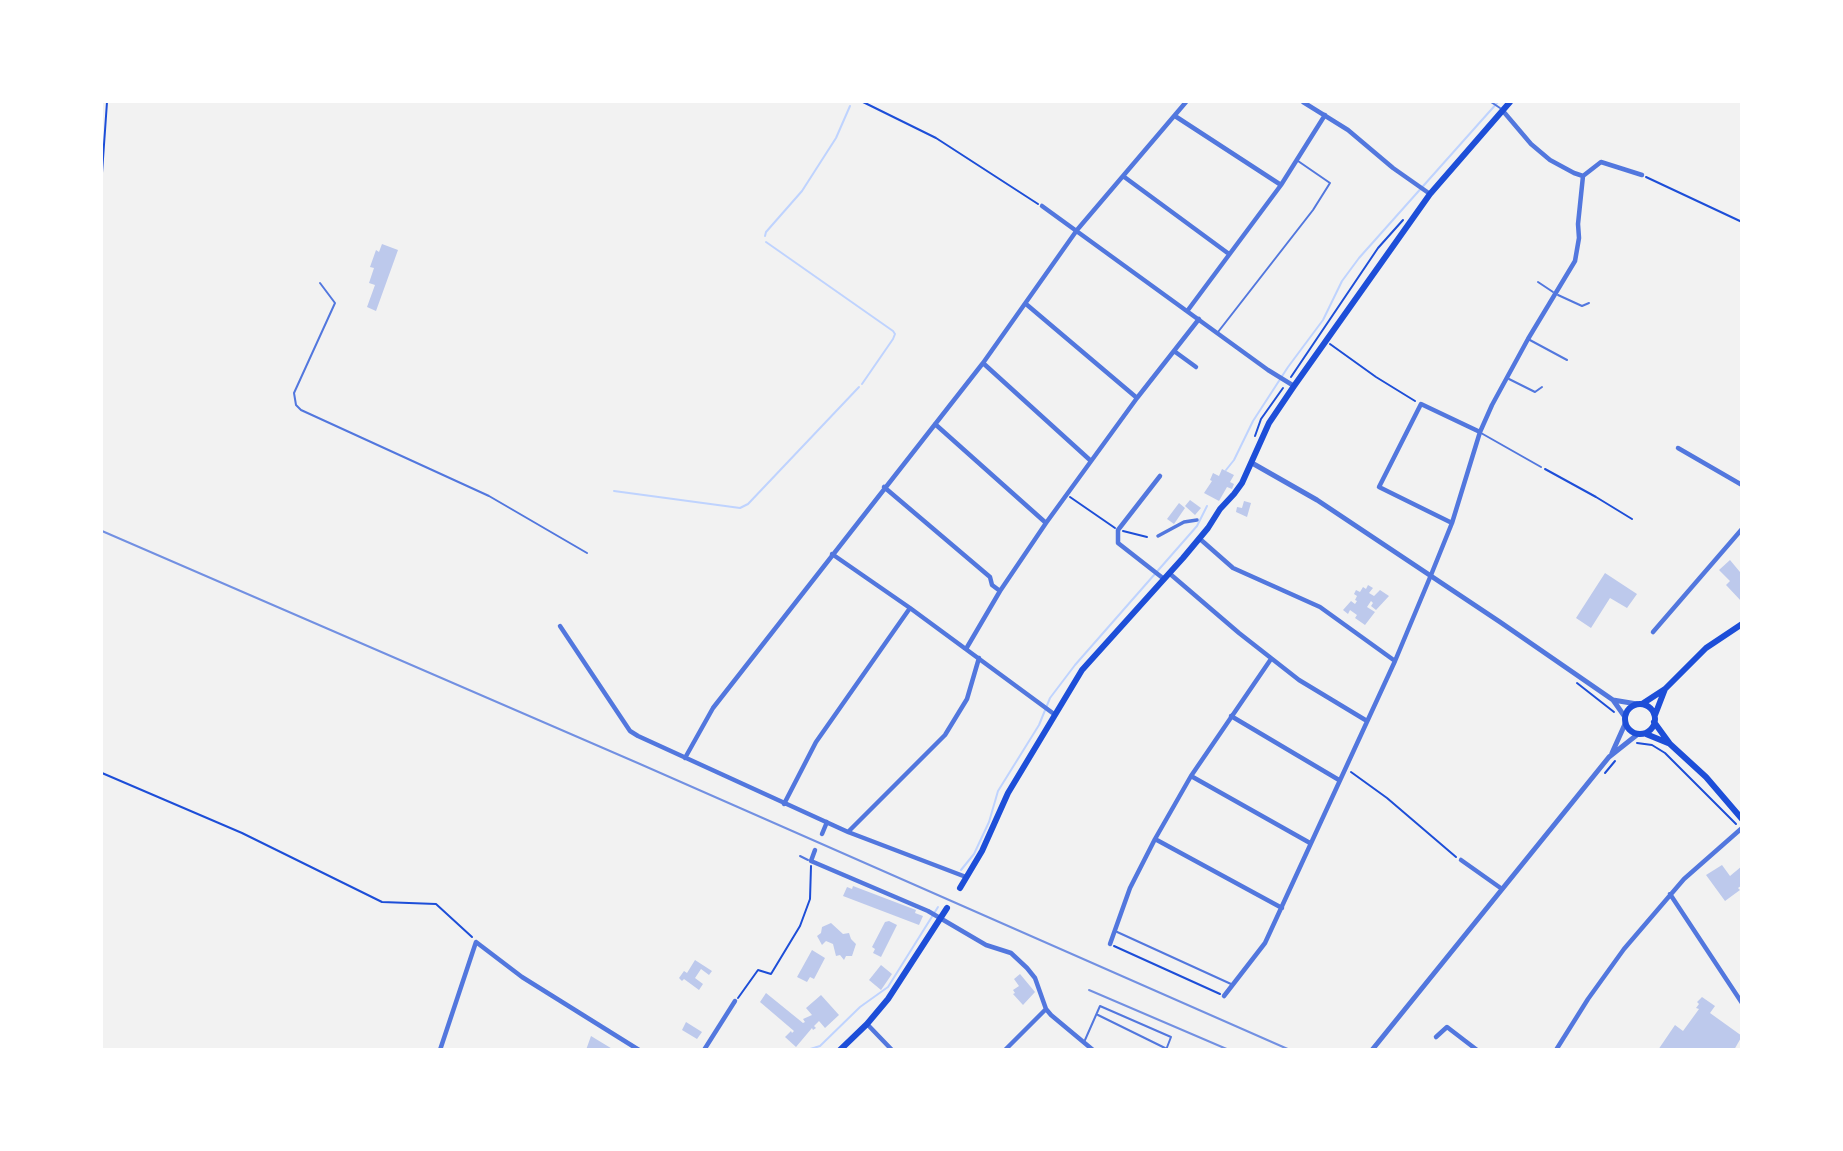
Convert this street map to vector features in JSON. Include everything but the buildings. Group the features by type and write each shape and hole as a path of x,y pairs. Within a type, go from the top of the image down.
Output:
{"main road":[{"path":"960,888 964,876 986,844 1008,793 1051,712 1082,670 1200,538 1234,494 1252,463 1289,383 1326,342 1428,192 1510,102"},
{"path":"1670,744 1650,734 1630,731 1625,721 1629,709 1665,689 1699,654 1741,624"},
{"path":"1640,734 1649,731 1665,689"},
{"path":"1639,704 1651,709 1654,719 1670,744 1706,778 1741,818"},
{"path":"840,1049 867,1024 902,980 938,917 947,908"}],"street":[{"path":"685,758 713,708 983,363 1077,230 1186,102"},
{"path":"1303,102 1348,130 1428,192"},
{"path":"1503,111 1540,152 1550,160 1583,176"},
{"path":"1188,310 1281,185 1325,115"},
{"path":"1175,116 1281,185"},
{"path":"1224,996 1265,943 1282,908 1395,661 1431,575 1452,523 1480,432 1506,378 1575,261 1583,176 1601,162 1642,175"},
{"path":"1123,176 1229,254"},
{"path":"1042,206 1289,383"},
{"path":"1026,304 1137,398"},
{"path":"966,649 1000,591 1046,523 1137,398 1199,319"},
{"path":"1174,351 1196,367"},
{"path":"983,363 1091,461"},
{"path":"1452,523 1379,487 1421,404 1480,432"},
{"path":"934,424 1046,523"},
{"path":"1678,449 1741,485"},
{"path":"1252,463 1317,500 1613,700 1639,704"},
{"path":"1160,475 1118,530 1118,543 1321,695 1367,721"},
{"path":"884,487 990,577 992,585 1000,591"},
{"path":"1158,536 1184,522 1197,520"},
{"path":"1653,632 1741,529"},
{"path":"1200,538 1233,568 1320,607 1395,661"},
{"path":"832,554 1051,712"},
{"path":"784,804 816,742 910,608"},
{"path":"561,626 631,731 638,736 848,832 964,876"},
{"path":"848,832 945,735 967,699 979,658"},
{"path":"1110,944 1130,888 1155,839 1191,776 1271,659"},
{"path":"1609,757 1625,721 1613,700"},
{"path":"1231,716 1339,780"},
{"path":"1372,1049 1609,757 1640,734"},
{"path":"1191,776 1310,843"},
{"path":"822,834 827,822"},
{"path":"1556,1049 1606,973 1670,894 1741,828"},
{"path":"1155,839 1282,908"},
{"path":"815,850 811,861 930,912 986,945 1011,953 1035,978 1046,1009 1093,1049"},
{"path":"1461,860 1502,889"},
{"path":"1670,894 1741,1003"},
{"path":"440,1049 476,942 522,977 639,1049"},
{"path":"704,1049 735,1001"},
{"path":"1005,1049 1046,1009"},
{"path":"867,1024 892,1049"},
{"path":"1436,1037 1447,1027 1477,1049"}],"lane":[{"path":"1492,102 1503,111"},
{"path":"1218,332 1313,210 1330,183 1297,160"},
{"path":"1538,282 1582,306 1589,303"},
{"path":"320,283 335,303 294,393 296,405 301,410 489,496 587,553"},
{"path":"1528,339 1567,360"},
{"path":"1506,378 1535,392 1542,387"},
{"path":"1480,432 1541,467"},
{"path":"800,856 811,861"},
{"path":"1114,930 1233,985"},
{"path":"1084,1042 1096,1015 1100,1006 1171,1037 1166,1049 1096,1015"}],"path":[{"path":"102,173 107,102"},
{"path":"863,102 936,138 1042,206"},
{"path":"1642,175 1741,222"},
{"path":"1289,383 1378,248 1403,219"},
{"path":"1326,342 1404,396 1421,404"},
{"path":"1541,467 1632,519"},
{"path":"1067,494 1118,530 1147,537"},
{"path":"1571,679 1613,711 1616,717"},
{"path":"1629,745 1643,743 1659,748 1741,828"},
{"path":"1345,767 1461,860"},
{"path":"102,773 242,833 383,902 436,904 476,942"},
{"path":"735,1001 758,970 771,974 800,926 810,899 811,861"},
{"path":"1110,944 1224,996"}],"waterway":[{"path":"1226,470 1234,460 1253,421 1323,320 1342,281 1359,258 1498,102"},
{"path":"765,236 802,191 836,138 850,106"},
{"path":"766,242 893,331 893,339 862,384"},
{"path":"614,491 740,508 748,504 859,387"},
{"path":"961,870 974,854 989,822 998,791 1039,725 1050,698 1075,665 1197,526 1207,506"},
{"path":"807,1050 820,1046 860,1007 888,987 938,907"}],"railway":[{"path":"102,531 1290,1050"},
{"path":"1089,990 1229,1050"}]}
